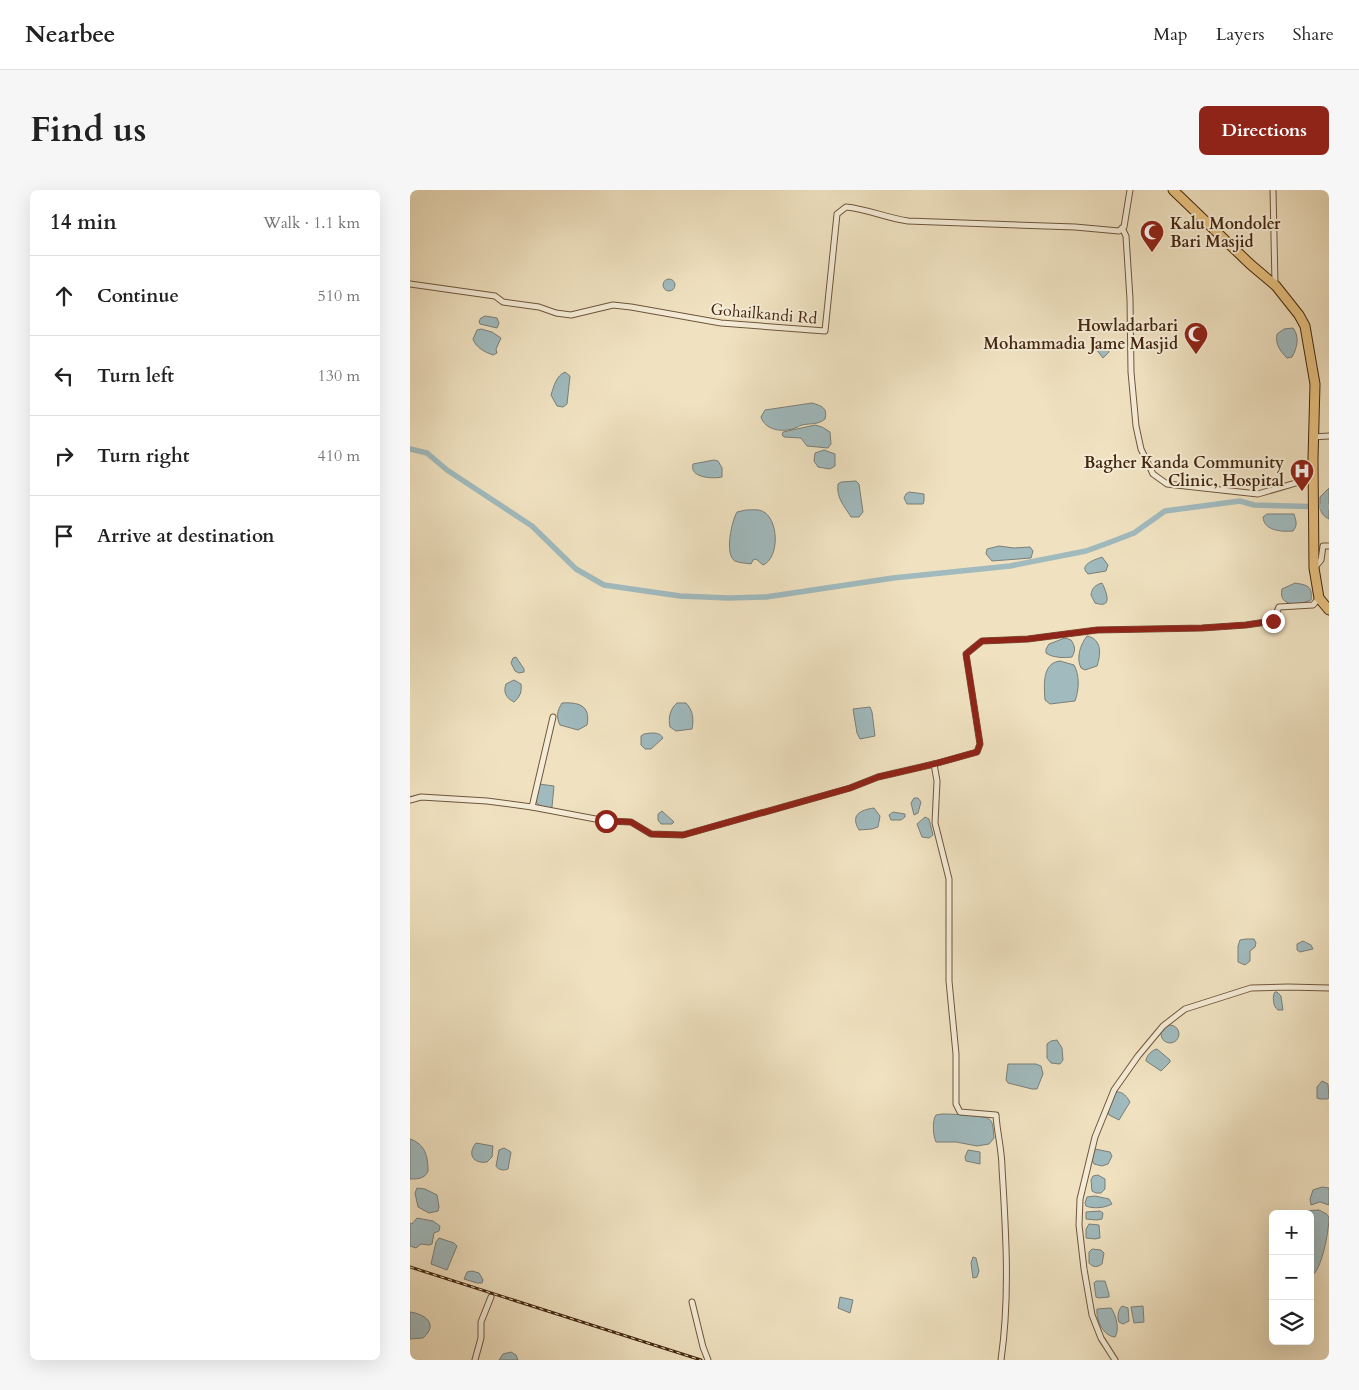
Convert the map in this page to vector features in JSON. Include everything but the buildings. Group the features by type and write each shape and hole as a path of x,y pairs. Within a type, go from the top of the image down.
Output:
{"highway":[{"path":"1173,190 1250,264 1276,286 1299,315 1304,326 1315,384 1313,438 1314,568 1320,598 1329,610"}],"street":[{"path":"1130,190 1127,217 1122,228 1126,236 1130,299 1131,372 1136,426 1141,450 1153,474 1167,484 1258,494 1313,478"},
{"path":"1273,190 1276,286"},
{"name":"Gohailkandi Rd","path":"410,284 495,296 503,302 539,307 571,316 613,305 721,323 826,331 836,220 837,214 846,207 908,221 1075,227 1119,231 1122,228"},
{"path":"1313,438 1329,436"},
{"path":"1314,568 1321,560 1323,546 1329,546"},
{"path":"410,800 421,798 487,801 532,807 606,821 631,822 651,834 683,835 850,788 878,777 934,764 979,750 980,744 966,654 982,641 1028,639 1097,630 1202,628 1246,625 1273,621 1280,608 1313,605 1320,598"},
{"path":"532,807 553,717"},
{"path":"934,764 937,781 935,823 949,879 949,981 956,1054 956,1104 960,1112 996,1115 1002,1166 1006,1327 1001,1360"},
{"path":"1115,1360 1101,1338 1092,1315 1079,1225 1080,1199 1095,1137 1114,1090 1138,1056 1163,1026 1185,1009 1251,988 1288,986 1329,988"},
{"path":"475,1360 481,1338 481,1322 491,1297"},
{"path":"692,1302 708,1360"}],"water":[{"path":"667,279 671,279 675,285 671,291 667,291 663,287 663,283"},
{"path":"485,316 497,318 499,323 497,328 480,324 479,321"},
{"path":"1293,328 1297,339 1296,346 1292,357 1287,358 1279,347 1277,334 1284,329"},
{"path":"481,329 492,332 501,338 496,349 497,353 493,355 474,342 473,339 477,330"},
{"path":"1103,341 1107,342 1109,352 1103,358 1096,349 1096,345"},
{"path":"565,372 570,376 567,404 563,407 557,406 551,395 557,379"},
{"path":"812,403 821,406 825,410 825,419 817,423 780,430 770,428 761,417 765,410"},
{"path":"815,425 830,432 831,444 828,448 807,446 801,438 784,437 782,435 783,432"},
{"path":"824,450 835,454 835,466 830,469 818,467 814,461 815,453"},
{"path":"718,461 722,468 722,477 713,478 698,475 693,469 693,464"},
{"path":"856,481 859,484 863,512 859,517 851,517 838,494 838,484"},
{"path":"1329,488 1329,519 1322,513 1320,497"},
{"path":"909,492 924,494 923,504 907,504 904,498"},
{"path":"746,510 762,511 772,521 775,547 769,561 763,565 756,559 751,564 737,562 732,558 730,552 731,529 735,516 737,512"},
{"path":"1267,514 1294,514 1296,527 1293,531 1274,530 1264,522 1263,517"},
{"path":"999,546 1014,548 1030,547 1033,551 1031,558 992,561 986,554 987,549"},
{"path":"1102,557 1108,565 1106,571 1088,574 1085,571 1086,565"},
{"path":"1102,583 1106,591 1106,602 1104,604 1095,603 1091,595 1092,590"},
{"path":"1295,583 1310,589 1311,600 1296,604 1283,599 1282,589"},
{"path":"1087,636 1095,640 1100,652 1097,666 1085,670 1081,668 1079,656 1082,643"},
{"path":"1065,638 1071,640 1073,644 1072,657 1055,657 1046,653 1049,644"},
{"path":"516,657 524,672 519,673 515,671 511,663 513,658"},
{"path":"1060,661 1074,665 1076,669 1078,688 1076,697 1075,701 1050,704 1045,700 1045,676 1050,666"},
{"path":"514,680 521,684 521,687 520,694 514,702 507,697 505,690 506,684"},
{"path":"562,703 573,703 582,706 587,713 587,725 578,730 560,725 558,714"},
{"path":"677,703 686,703 692,712 692,729 676,731 670,727 670,714"},
{"path":"870,707 875,736 860,739 857,733 853,709"},
{"path":"651,733 659,734 663,738 651,749 645,749 641,745 641,736"},
{"path":"539,784 554,786 552,807 540,806 536,802"},
{"path":"914,798 918,798 921,802 918,813 914,815 911,803"},
{"path":"874,808 880,816 878,827 859,830 856,825 858,814 864,810"},
{"path":"662,811 674,822 672,824 661,824 658,820 658,814"},
{"path":"893,812 905,814 905,817 901,820 891,820 889,815"},
{"path":"925,817 929,819 933,835 929,838 922,837 917,824"},
{"path":"1254,939 1256,943 1255,947 1250,951 1250,961 1245,965 1238,962 1238,946 1240,940"},
{"path":"1303,941 1311,945 1313,949 1300,952 1297,950 1297,944"},
{"path":"1275,992 1281,996 1283,1010 1278,1010 1274,1004"},
{"path":"1170,1025 1178,1030 1179,1034 1174,1042 1170,1043 1162,1038 1161,1034 1166,1026"},
{"path":"1057,1040 1062,1048 1063,1060 1060,1064 1051,1063 1047,1058 1047,1044"},
{"path":"1157,1049 1170,1060 1161,1071 1146,1061 1147,1057"},
{"path":"1008,1064 1036,1064 1041,1066 1043,1074 1037,1089 1008,1083 1006,1080"},
{"path":"1322,1081 1328,1084 1329,1098 1327,1099 1317,1098 1317,1087"},
{"path":"1116,1092 1123,1093 1130,1102 1119,1120 1109,1115 1108,1111"},
{"path":"936,1115 989,1119 993,1125 994,1138 989,1144 977,1146 956,1142 936,1142 934,1120"},
{"path":"410,1139 422,1147 427,1160 428,1171 425,1176 415,1179 410,1179"},
{"path":"476,1143 493,1146 492,1157 487,1162 475,1160 473,1157 472,1151"},
{"path":"504,1148 511,1152 508,1169 503,1170 496,1166 499,1150"},
{"path":"1095,1149 1110,1152 1112,1156 1108,1164 1102,1166 1094,1164 1092,1159"},
{"path":"968,1150 980,1152 980,1164 966,1161 965,1157"},
{"path":"1098,1175 1105,1179 1105,1189 1101,1193 1092,1191 1091,1180 1093,1176"},
{"path":"1322,1187 1329,1188 1329,1205 1320,1202 1311,1205 1310,1199 1313,1190"},
{"path":"417,1188 425,1189 437,1195 438,1211 429,1213 418,1207 415,1193"},
{"path":"1095,1196 1109,1199 1112,1204 1099,1208 1086,1206 1087,1197"},
{"path":"1314,1210 1319,1210 1329,1217 1324,1250 1314,1274 1314,1255"},
{"path":"1100,1211 1103,1213 1102,1219 1086,1219 1086,1212"},
{"path":"417,1218 433,1221 440,1226 439,1231 434,1233 432,1244 421,1244 416,1248 410,1246 410,1223 412,1224"},
{"path":"1089,1224 1099,1225 1100,1238 1086,1238 1086,1229"},
{"path":"439,1238 454,1243 457,1246 447,1270 431,1264 436,1242"},
{"path":"1092,1249 1101,1250 1104,1253 1102,1264 1099,1266 1089,1263 1089,1252"},
{"path":"973,1257 976,1258 979,1271 977,1277 973,1278 971,1263"},
{"path":"467,1272 479,1273 483,1280 482,1283 464,1279"},
{"path":"1096,1281 1105,1281 1109,1297 1096,1297 1094,1283"},
{"path":"840,1297 853,1300 850,1313 838,1308"},
{"path":"1122,1306 1128,1308 1129,1321 1123,1324 1119,1322 1118,1318"},
{"path":"1143,1306 1144,1322 1134,1323 1131,1307"},
{"path":"1111,1308 1117,1322 1115,1337 1107,1334 1101,1327 1097,1313 1097,1309"},
{"path":"410,1312 425,1317 430,1324 428,1333 423,1338 410,1339"},
{"path":"511,1352 516,1355 518,1360 499,1360 503,1354"}],"waterway":[{"path":"410,449 427,453 447,470 532,526 576,569 604,585 680,596 766,597 893,578 1010,566 1086,551 1134,533 1165,511 1240,501 1254,505 1329,507"}],"railway":[{"path":"410,1267 701,1360"}],"place":[{"name":"Kalu Mondoler Bari Masjid","path":"1152,253"},
{"name":"Howladarbari Mohammadia Jame Masjid","path":"1196,355"},
{"name":"Bagher Kanda Community Clinic, Hospital","path":"1302,492"}],"route":[{"path":"606,821 631,822 651,834 683,835 850,788 878,777 977,752 980,744 966,654 982,641 1028,639 1097,630 1202,628 1273,621"}]}
